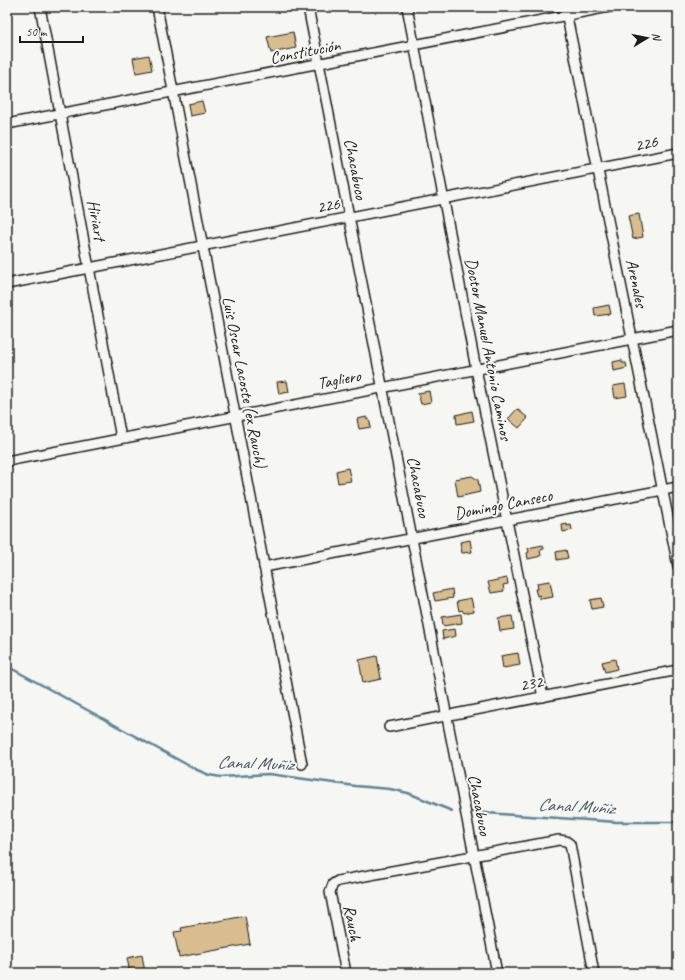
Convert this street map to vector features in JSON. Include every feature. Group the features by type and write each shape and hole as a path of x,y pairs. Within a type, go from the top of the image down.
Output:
{"street":[{"name":"Hiriart","path":"40,7 121,438"},
{"name":"Luis Oscar Lacoste (ex Rauch)","path":"157,7 302,764"},
{"name":"Chacabuco","path":"308,7 497,973"},
{"name":"Doctor Manuel Antonio Caminos","path":"407,7 476,369 543,697"},
{"name":"Constitución","path":"7,124 415,45 566,11 609,7"},
{"name":"Arenales","path":"566,11 678,566"},
{"name":"226","path":"7,284 678,153"},
{"name":"Tagliero","path":"7,461 678,330"},
{"name":"Domingo Canseco","path":"264,567 678,487"},
{"name":"232","path":"390,727 678,670"},
{"path":"474,856 559,840 566,841 570,844 594,973"},
{"name":"Rauch","path":"346,973 330,892 333,884 338,881 474,856"}],"building":[{"path":"293,32 296,48 271,53 267,37"},
{"path":"149,55 152,70 136,73 133,58"},
{"path":"202,101 205,113 190,116 188,104"},
{"path":"639,214 643,237 633,239 628,216"},
{"path":"609,305 611,314 595,316 594,308"},
{"path":"622,360 622,363 626,363 627,368 614,371 613,362"},
{"path":"287,381 289,392 279,394 277,382"},
{"path":"625,384 627,396 615,398 613,386"},
{"path":"429,391 431,402 421,404 418,393"},
{"path":"517,409 528,418 519,428 508,419"},
{"path":"472,411 474,421 457,424 456,415"},
{"path":"367,417 371,427 359,429 357,419"},
{"path":"348,468 351,481 338,483 336,471"},
{"path":"472,476 478,480 480,492 458,497 455,479"},
{"path":"567,524 567,526 571,525 572,530 563,532 562,525"},
{"path":"470,540 472,552 462,553 460,542"},
{"path":"543,545 544,549 540,550 541,556 528,559 528,548"},
{"path":"566,550 568,558 557,560 556,552"},
{"path":"507,578 508,584 503,585 504,591 491,593 488,582"},
{"path":"550,581 553,597 540,599 540,595 537,596 535,589 538,589 537,583"},
{"path":"452,589 453,598 435,601 433,593"},
{"path":"471,598 474,611 464,613 462,610 459,611 457,601"},
{"path":"601,598 603,607 592,609 590,600"},
{"path":"461,614 462,623 443,626 442,617"},
{"path":"512,616 514,629 500,631 498,618"},
{"path":"455,629 456,636 443,639 442,631"},
{"path":"518,653 520,665 503,668 501,656"},
{"path":"377,656 381,679 363,683 359,660"},
{"path":"615,659 617,669 605,672 602,662"},
{"path":"245,916 250,944 179,957 174,932 182,931 181,928"},
{"path":"142,955 145,973 130,973 127,958"}],"waterway":[{"name":"Canal Muñiz","path":"7,666 195,769 209,775 221,777 269,774 355,786 390,789 408,793 452,811"},
{"name":"Canal Muñiz","path":"472,812 617,822 678,822"}]}
